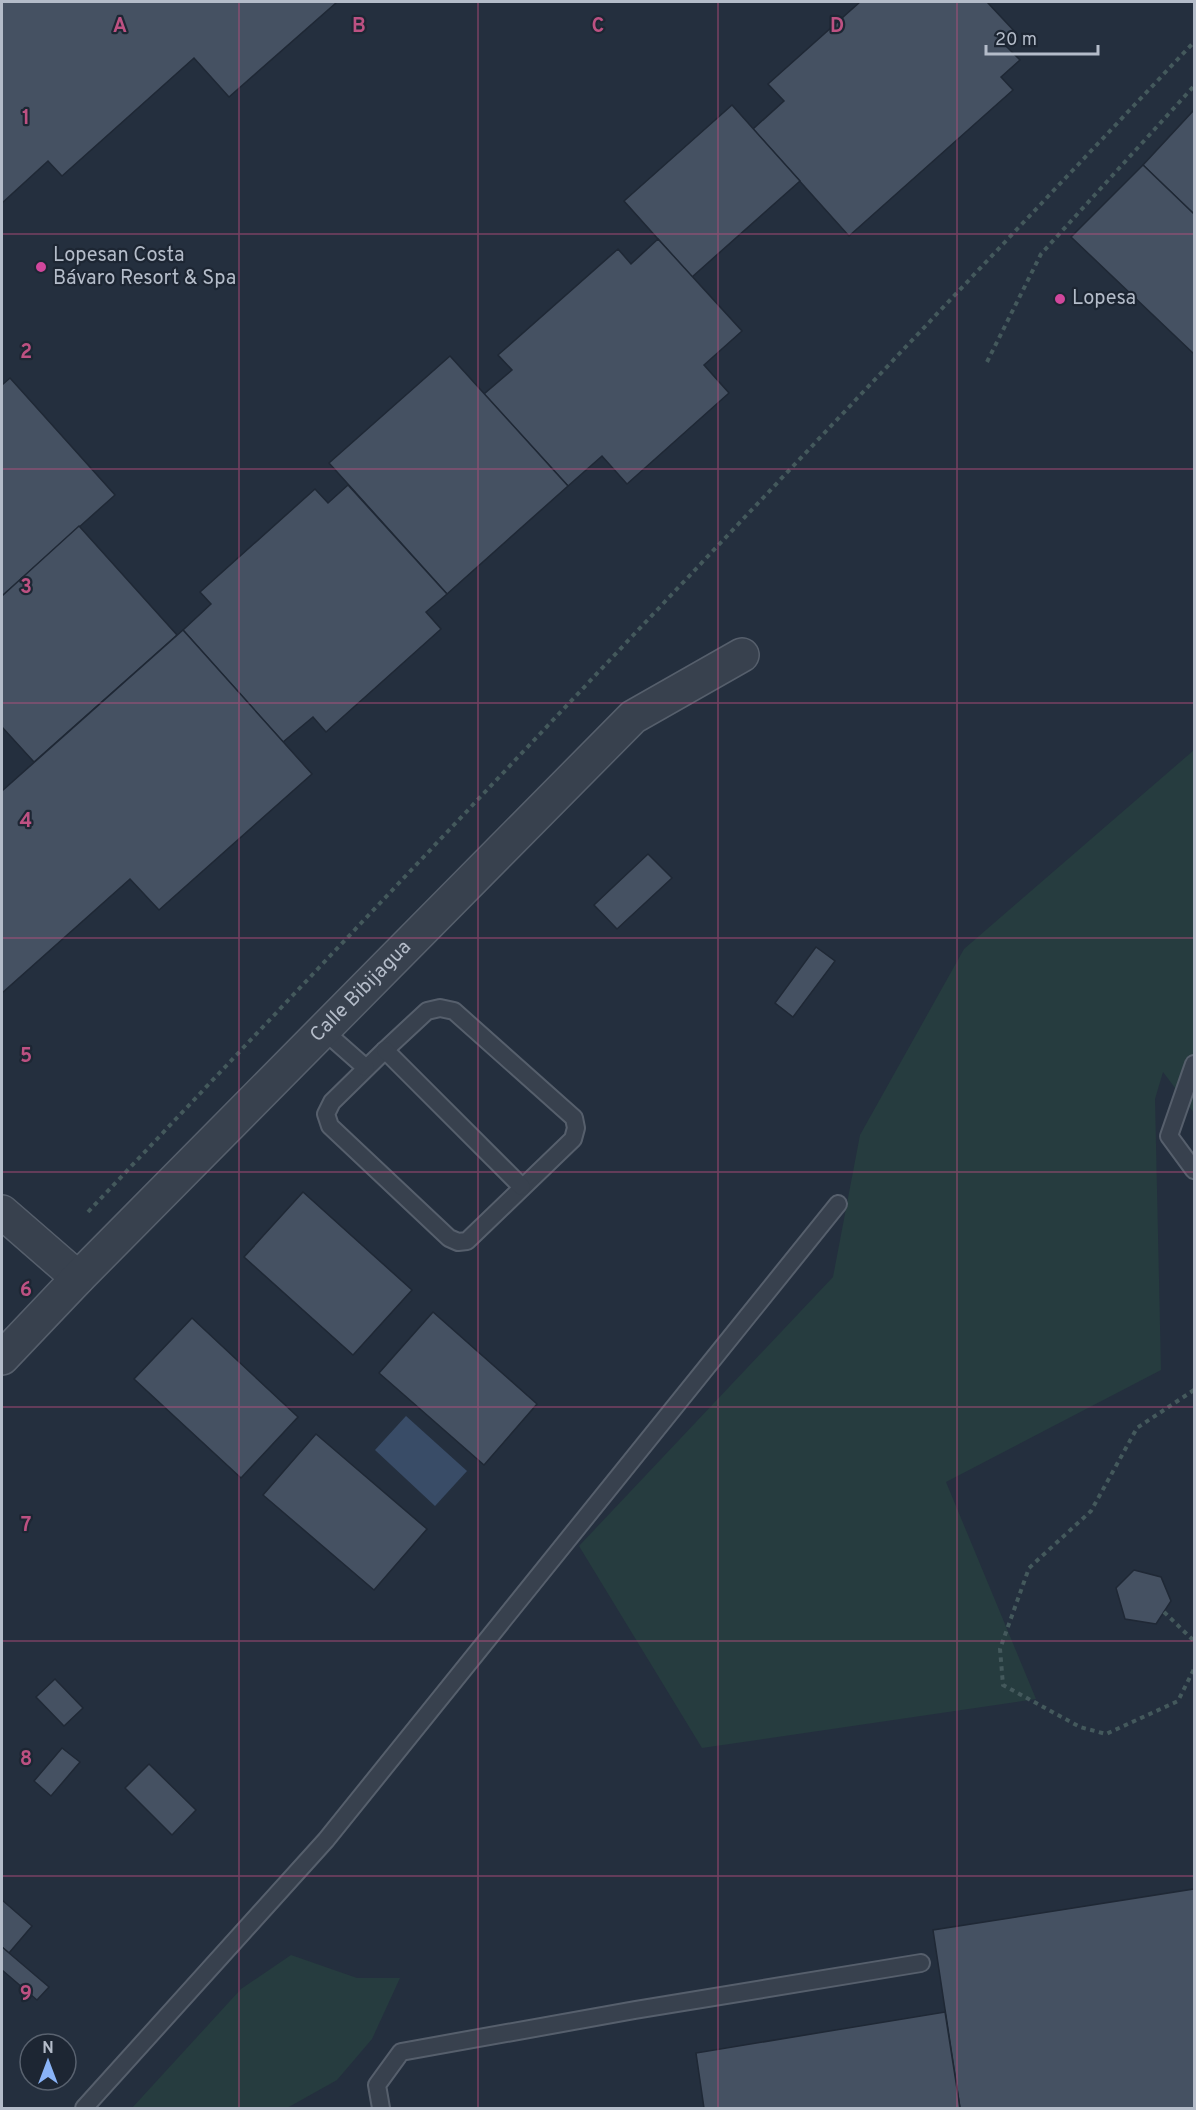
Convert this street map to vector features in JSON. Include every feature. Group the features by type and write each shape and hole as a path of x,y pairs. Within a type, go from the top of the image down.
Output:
{"street":[{"name":"Calle Bibijagua","path":"2,1358 78,1278 633,717 742,655"},
{"path":"2,1212 78,1278"}],"lane":[{"path":"440,1008 454,1011 574,1118 576,1128 573,1139 467,1241 458,1242 448,1238 330,1126 326,1114 332,1102 385,1050 427,1011 440,1008"},
{"path":"323,1030 366,1068"},
{"path":"385,1050 522,1187"},
{"path":"1194,1064 1169,1136 1194,1170"},
{"path":"84,2109 326,1840 838,1204"},
{"path":"381,2109 377,2085 401,2052 635,2010 921,1963"}],"path":[{"path":"84,1217 1194,42"},
{"path":"987,362 1041,254 1194,86"},
{"path":"1194,1390 1137,1428 1091,1510 1029,1568 999,1649 1003,1685 1080,1727 1106,1734 1178,1701 1194,1669"},
{"path":"1164,1612 1194,1641"}],"green space":[{"path":"1194,750 1194,1113 1163,1072 1155,1099 1161,1370 946,1482 1036,1699 702,1748 579,1546 833,1277 860,1135 964,949"},
{"path":"291,1955 357,1978 400,1978 372,2039 337,2080 287,2108 132,2108 241,1989"}],"water":[{"path":"406,1416 467,1471 435,1506 375,1450"}],"building":[{"path":"2,2 337,2 229,97 194,58 62,176 48,161 2,203"},
{"path":"860,2 987,2 1017,34 1005,45 1020,60 1001,77 1013,90 849,236 753,129 784,101 768,84"},
{"path":"732,105 800,181 692,277 624,201"},
{"path":"1194,110 1194,214 1143,165"},
{"path":"1143,165 1194,214 1194,354 1071,237"},
{"path":"658,239 742,331 704,365 729,393 627,484 602,456 568,486 484,394 512,370 498,355 618,249 631,264"},
{"path":"450,356 568,486 447,594 329,463"},
{"path":"10,378 115,495 2,596 2,385"},
{"path":"348,485 447,594 426,612 441,629 326,732 313,717 283,742 183,630 211,604 200,592 315,489 328,503"},
{"path":"79,526 177,635 34,762 2,727 2,596"},
{"path":"183,630 312,774 159,910 130,879 2,993 2,791"},
{"path":"648,854 672,878 617,929 594,905"},
{"path":"816,947 835,961 793,1017 775,1003"},
{"path":"303,1192 412,1290 353,1355 244,1257"},
{"path":"433,1312 537,1404 484,1465 379,1373"},
{"path":"192,1318 298,1417 241,1478 134,1379"},
{"path":"316,1434 427,1529 374,1590 263,1495"},
{"path":"1134,1570 1161,1577 1171,1601 1156,1624 1125,1619 1116,1588"},
{"path":"55,1679 83,1708 64,1726 36,1697"},
{"path":"62,1748 80,1762 51,1796 34,1781"},
{"path":"149,1764 196,1810 172,1835 125,1788"},
{"path":"1194,1889 1194,2108 960,2108 933,1930"},
{"path":"2,1900 32,1926 9,1953 2,1947"},
{"path":"2,1947 49,1987 37,2000 2,1970"},
{"path":"945,2012 960,2108 704,2108 696,2053"}],"place":[{"name":"Lopesan Costa Bávaro Resort & Spa","path":"41,267"},
{"name":"Lopesa","path":"1060,299"}]}
